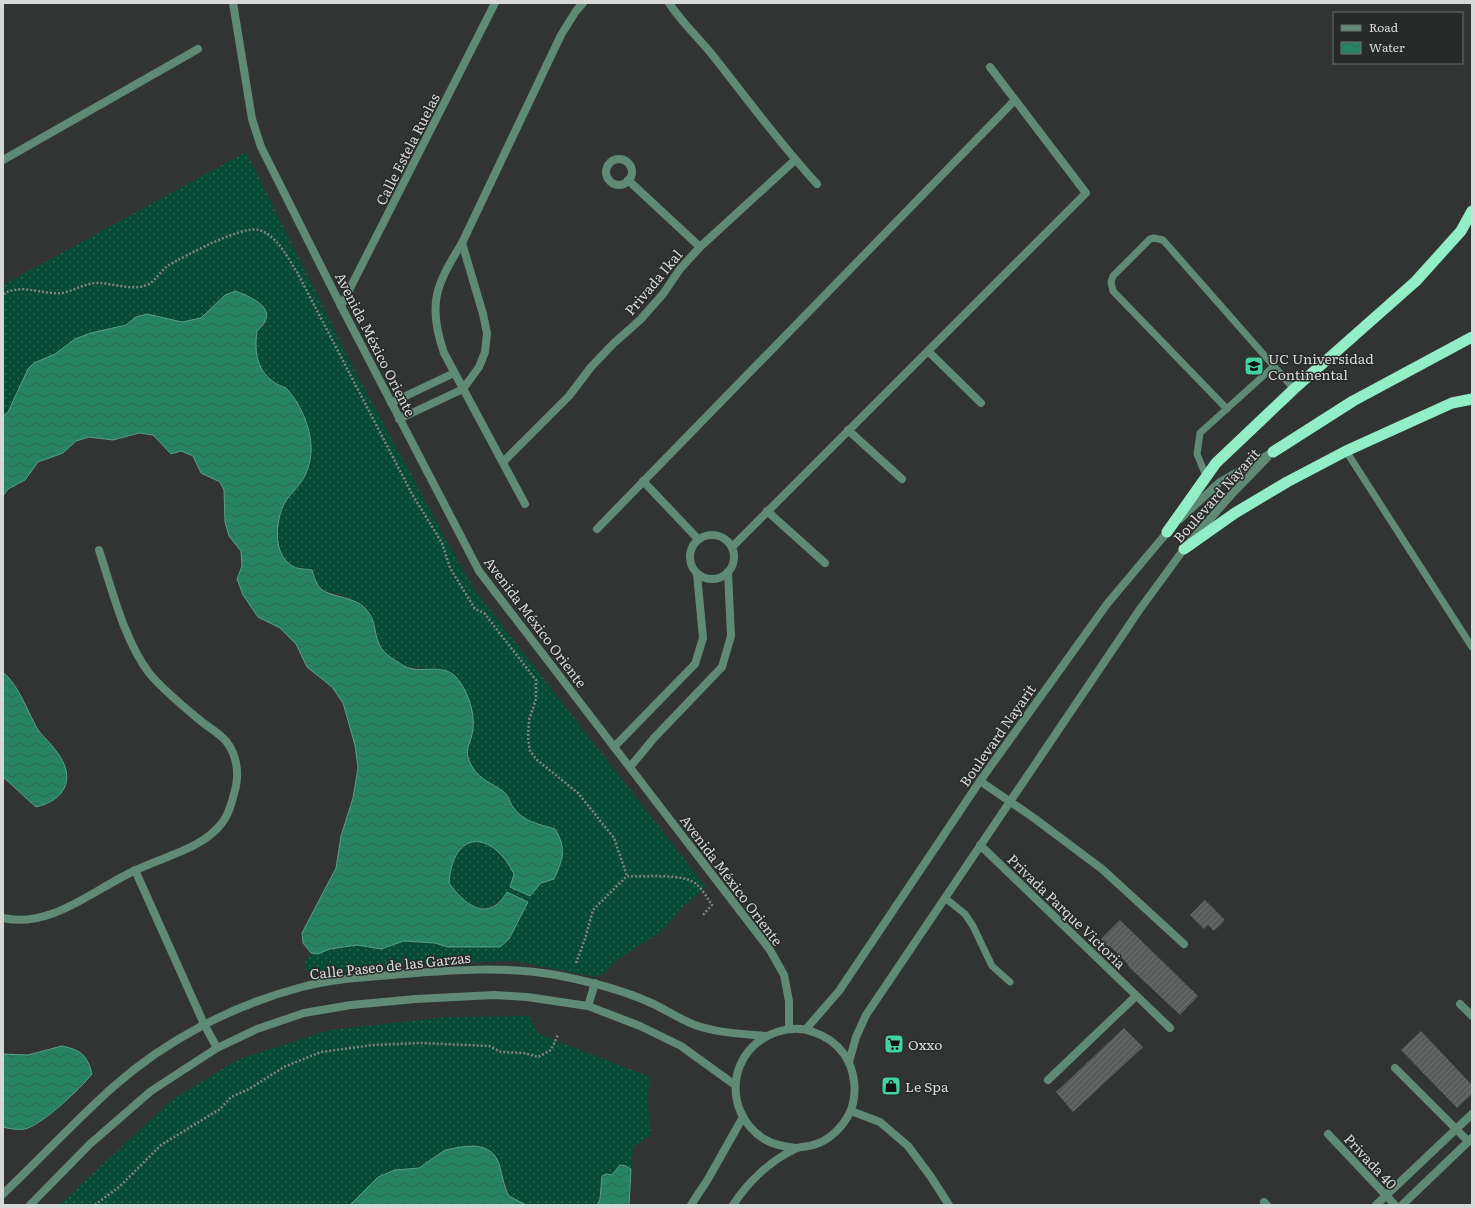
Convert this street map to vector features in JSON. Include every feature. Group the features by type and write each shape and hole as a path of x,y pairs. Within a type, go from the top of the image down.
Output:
{"highway":[{"path":"1167,532 1216,463 1294,389 1416,281 1461,231 1472,211"},
{"path":"1273,452 1353,401 1472,337"},
{"path":"1184,549 1235,513 1288,482 1346,451 1452,402 1472,398"}],"street":[{"name":"Avenida México Oriente","path":"233,3 252,119 261,147 341,306 479,571 770,950 784,974 789,1001 789,1028"},
{"name":"Calle Estela Ruelas","path":"341,306 496,3"},
{"path":"525,504 444,353 436,332 436,296 444,272 462,243 561,35 576,11 583,3"},
{"path":"669,3 682,22 706,47 795,160 817,184"},
{"path":"3,160 198,49"},
{"path":"732,547 1086,193 990,67"},
{"path":"596,529 1015,100"},
{"name":"Privada Ikal","path":"503,462 569,396 590,367 640,320 663,294 680,269 700,247 795,160"},
{"path":"628,180 700,247"},
{"path":"400,419 463,389 471,380 485,352 487,333 483,314 462,243"},
{"path":"928,351 981,402"},
{"path":"391,403 454,373"},
{"path":"848,430 902,479"},
{"name":"Boulevard Nayarit","path":"806,1029 839,991 980,781 1107,604 1167,532 1220,482 1273,452"},
{"name":"Boulevard Nayarit","path":"849,1062 856,1037 866,1015 1140,609 1184,549 1231,495 1273,452"},
{"path":"643,481 698,539"},
{"path":"768,511 824,563"},
{"path":"614,747 695,664 703,638 697,574 690,563 690,550 698,539 710,534 723,537 732,547 734,560 728,572 731,636 722,667 654,738 630,767"},
{"path":"3,918 16,921 35,920 55,913 134,870 202,842 223,822 233,800 237,781 237,759 225,740 181,705 149,673 125,630 99,550"},
{"path":"697,574 707,578 718,578 728,572"},
{"path":"980,781 1102,869 1184,944"},
{"name":"Privada Parque Victoria","path":"980,845 1170,1028"},
{"path":"134,870 204,1024 217,1048"},
{"name":"Calle Paseo de las Garzas","path":"3,1194 113,1087 154,1056 204,1024 271,996 304,986 354,978 458,969 514,970 555,975 595,983 648,1002 695,1025 728,1032 766,1036"},
{"path":"588,1006 595,983"},
{"path":"30,1205 90,1144 151,1091 217,1048 257,1028 304,1013 416,999 494,995 526,997 588,1006 640,1026 681,1046 735,1085"},
{"path":"1048,1080 1136,996"},
{"path":"1460,1004 1472,1016"},
{"path":"789,1028 806,1029 823,1035 838,1046 849,1062 855,1086 851,1111 842,1126 829,1138 813,1145 796,1148 780,1146 765,1140 752,1130 742,1117 736,1102 735,1085 738,1070 744,1056 754,1045 766,1036 789,1028"},
{"path":"1395,1068 1456,1129 1470,1139 1402,1205"},
{"path":"851,1111 880,1122 908,1146 949,1205"},
{"path":"1376,1205 1472,1114"},
{"path":"691,1205 708,1179 742,1117"},
{"name":"Privada 40","path":"1328,1134 1395,1205"},
{"path":"733,1205 756,1176 796,1148"}],"lane":[{"path":"1227,409 1113,291 1111,282 1113,276 1150,240 1154,238 1163,240 1273,367 1294,389"},
{"path":"1206,476 1197,454 1197,444 1200,433 1273,367"},
{"path":"1346,451 1472,647"},
{"path":"945,898 965,914 973,926 992,966 1010,982"}],"path":[{"path":"3,294 11,289 25,288 41,292 63,292 79,286 97,283 130,287 148,284 168,266 227,236 244,230 259,230 277,242 297,272 412,494 442,543 450,568 475,609 484,613 536,680 536,699 529,720 528,737 530,751 537,760 578,793 614,838 627,876"},
{"path":"576,964 593,910 627,876 671,877 690,880 704,892 712,905 702,916"},
{"path":"94,1205 119,1187 161,1145 220,1109 231,1097 249,1089 284,1067 321,1052 373,1045 420,1043 489,1046 501,1052 524,1053 538,1057 551,1050 558,1035"}],"shaded area":[{"path":"246,152 354,369 459,563 477,593 706,887 682,908 662,931 618,959 605,973 595,977 514,961 415,964 311,974 305,968 305,962 311,953 318,954 330,949 357,945 381,948 404,941 435,943 448,947 519,919 528,902 501,901 483,910 473,908 458,895 449,883 452,865 458,853 466,845 475,842 485,843 495,849 505,860 514,874 510,887 530,896 541,883 555,829 534,823 519,816 506,793 485,780 473,768 468,755 468,747 473,729 423,669 403,665 386,655 379,644 374,622 358,605 350,599 327,591 319,586 312,570 293,566 286,561 279,547 277,530 278,522 287,499 302,481 287,388 278,384 264,373 257,358 257,331 265,324 225,295 201,318 182,322 146,314 136,317 126,325 91,333 75,339 55,354 35,363 29,369 8,412 3,416 3,285"},
{"path":"529,1016 539,1034 650,1077 648,1099 651,1135 634,1146 631,1169 626,1166 612,1175 606,1174 602,1176 600,1199 597,1205 526,1205 509,1196 500,1165 483,1147 460,1147 445,1150 419,1168 395,1170 364,1192 350,1205 59,1205 172,1100 237,1060 329,1030 448,1017"}],"water":[{"path":"236,291 263,306 266,311 267,317 264,324 257,331 256,347 258,361 265,374 270,379 287,389 292,395 304,415 309,430 311,454 306,474 283,506 278,522 278,540 282,556 294,567 312,570 315,580 325,592 361,604 369,613 373,621 377,639 381,648 393,659 410,668 444,670 456,677 467,694 473,715 472,734 467,752 473,768 479,776 505,793 513,807 522,816 532,822 555,829 559,836 562,854 560,866 554,879 541,883 530,896 510,887 514,874 505,860 495,849 485,843 475,842 466,845 458,853 452,865 449,883 469,904 477,908 485,909 492,907 500,902 507,892 528,902 509,939 500,947 448,947 435,943 404,941 381,949 357,945 330,949 318,954 311,953 303,943 302,933 336,868 341,836 353,798 358,768 355,745 343,703 332,687 307,667 296,644 280,628 258,617 243,595 237,579 242,566 241,551 229,536 225,522 224,490 220,482 201,473 193,456 181,451 171,454 153,435 139,433 113,440 89,437 76,441 63,453 38,462 25,480 8,489 3,496 3,416 8,412 28,369 34,363 55,354 75,339 91,333 126,325 136,317 147,314 182,322 201,318 225,295"},
{"path":"3,672 14,685 38,730 54,748 66,770 67,778 61,793 55,799 36,807 3,777"},
{"path":"62,1046 74,1049 82,1054 88,1062 92,1074 61,1105 41,1121 25,1129 11,1129 3,1127 3,1054 28,1055"},
{"path":"474,1146 484,1148 496,1157 505,1188 509,1196 526,1205 350,1205 378,1177 395,1170 419,1168 445,1150"},
{"path":"620,1165 631,1169 629,1205 597,1205 600,1199 602,1176 606,1174 612,1175"}],"building":[{"path":"1205,900 1225,920 1214,931 1208,925 1204,929 1190,915"},
{"path":"1120,920 1198,996 1180,1015 1101,939"},
{"path":"1124,1028 1143,1047 1073,1112 1056,1092"},
{"path":"1421,1031 1472,1085 1472,1094 1457,1108 1401,1050"}],"place":[{"name":"UC Universidad Continental","path":"1254,366"},
{"name":"Oxxo","path":"894,1044"},
{"name":"Le Spa","path":"891,1086"}]}
